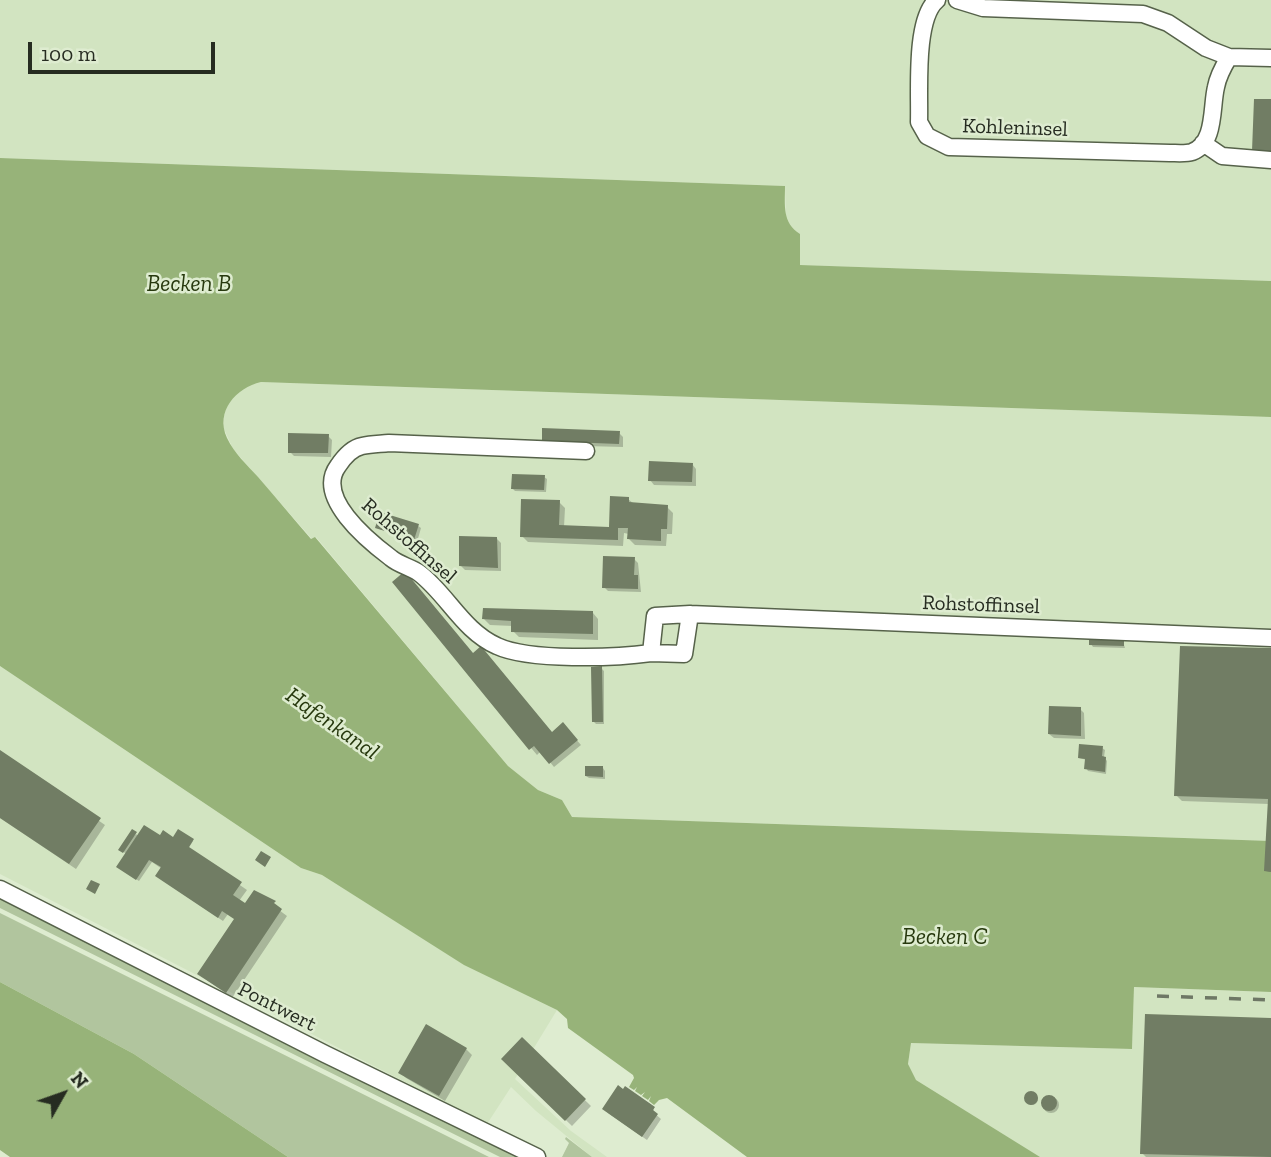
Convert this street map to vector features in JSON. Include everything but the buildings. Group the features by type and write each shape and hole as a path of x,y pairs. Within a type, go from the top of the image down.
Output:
{"street":[{"name":"Kohleninsel","path":"937,0 931,5 921,26 919,122 926,136 933,141 949,147 1170,153 1192,152 1203,143"},
{"path":"957,0 983,8 1091,6 1143,14 1168,23 1206,48 1228,57 1271,58"},
{"path":"1228,57 1220,71 1210,129 1203,143 1222,156 1271,160"},
{"name":"Rohstoffinsel","path":"586,452 389,443 360,446 344,457 332,474 331,488 341,510 374,544 394,561 419,573 470,628 496,646 525,654 622,657 651,653 684,654 690,614"},
{"name":"Rohstoffinsel","path":"651,653 656,616 690,614 1271,638"},
{"name":"Pontwert","path":"0,889 325,1054 537,1157"}],"shaded area":[{"path":"0,0 1271,0 1271,281 799,265 800,235 791,229 786,219 785,186 0,158"},
{"path":"261,382 1271,417 1271,841 572,817 562,800 538,790 508,766 316,537 312,539 233,449 224,429 228,403 237,392"},
{"path":"0,666 301,868 322,875 465,965 557,1010 515,1079 571,1131 607,1157 592,1157 511,1087 487,1124 0,874"},
{"path":"0,896 524,1157 500,1157 4,910 0,908"},
{"path":"0,913 489,1157 288,1157 134,1054 0,982"},
{"path":"1134,987 1271,992 1271,1157 1039,1157 916,1080 910,1072 908,1064 911,1043 1132,1049"},
{"path":"566,1137 592,1157 562,1157 569,1143"}],"water":[{"path":"0,158 785,186 787,219 800,234 800,265 1271,281 1271,417 261,382 243,389 230,402 224,428 237,454 311,539 315,537 508,766 538,790 562,800 572,817 1271,841 1271,992 1134,987 1132,1049 911,1043 908,1064 916,1080 1040,1157 747,1157 667,1098 654,1105 649,1101 651,1096 648,1100 642,1096 645,1092 641,1095 635,1091 637,1087 634,1090 629,1087 633,1075 568,1028 567,1019 557,1010 464,965 322,875 301,868 0,666"},
{"path":"0,982 134,1054 288,1157 10,1157 0,1150"}],"railway":[{"path":"1157,996 1271,1000"}],"water label":[{"name":"Becken B","path":"189,284"},
{"name":"Hafenkanal","path":"332,724"},
{"name":"Becken C","path":"945,937"}]}
